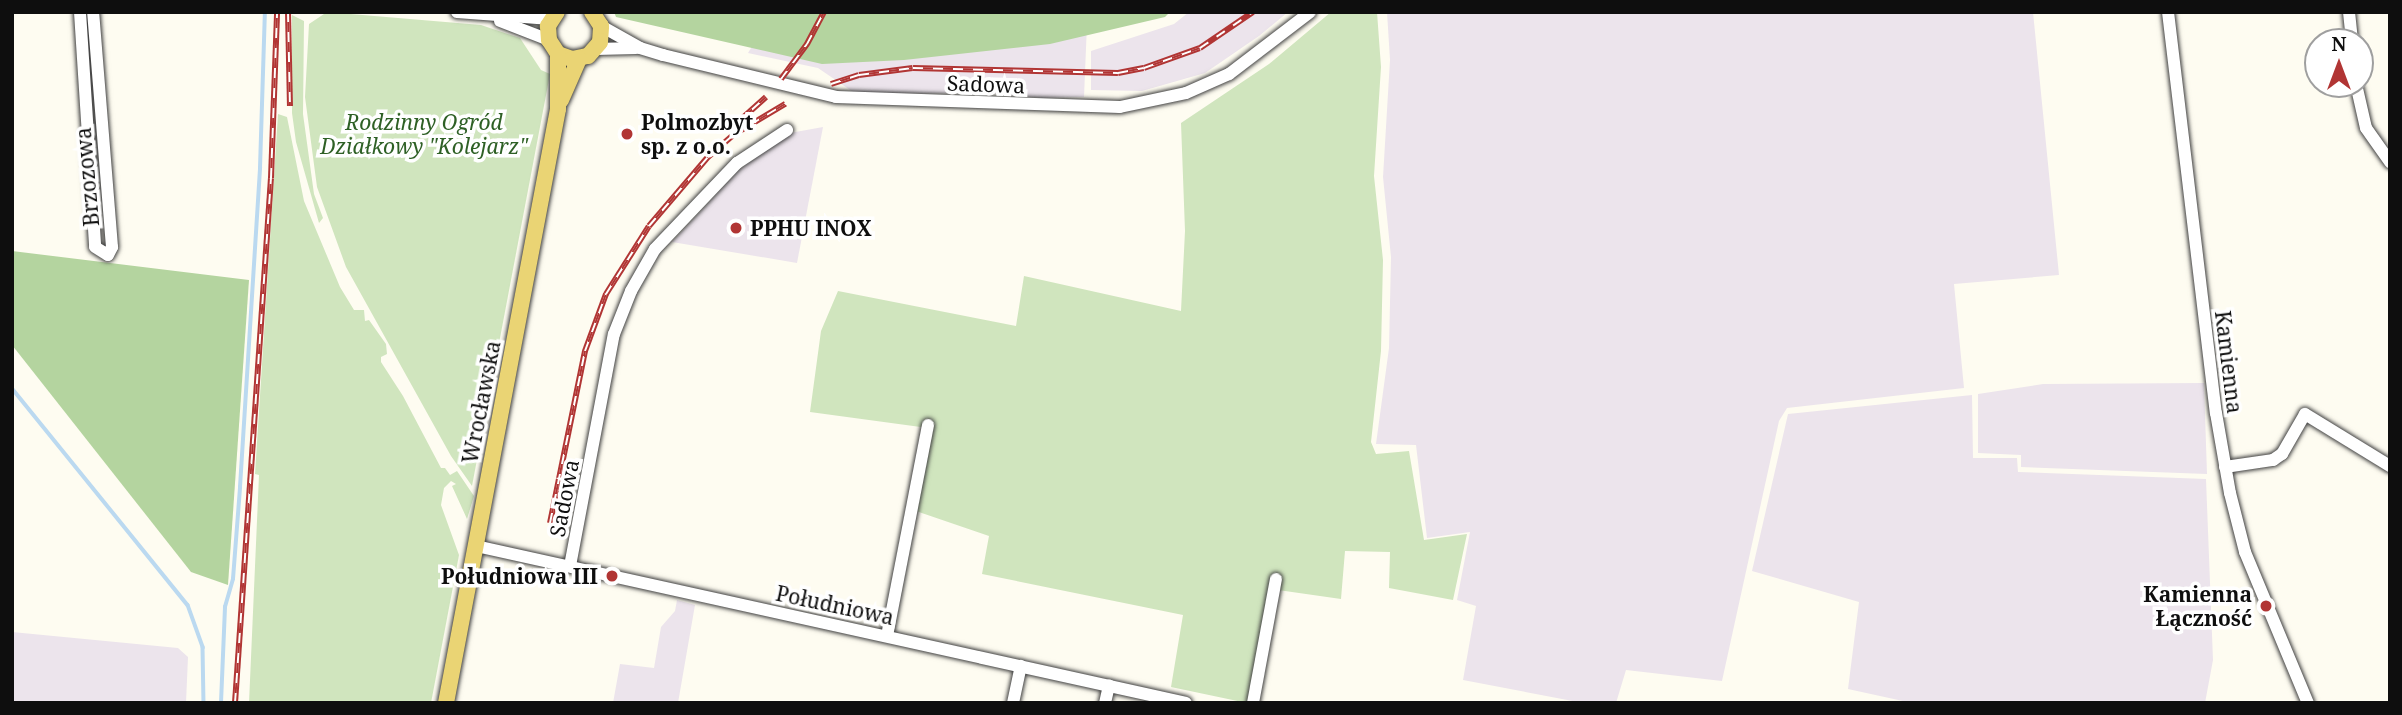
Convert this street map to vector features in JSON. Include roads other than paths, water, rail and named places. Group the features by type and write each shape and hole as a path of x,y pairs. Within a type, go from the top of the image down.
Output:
{"main road":[{"path":"554,16 549,40 558,54 579,59 596,49 602,34 597,19"},
{"name":"Wrocławska","path":"446,703 472,569 479,547 481,518 558,109 558,54"},
{"name":"Wrocławska","path":"558,109 579,59"}],"street":[{"name":"Brzozowa","path":"80,12 95,247 108,255 112,247 93,12"},
{"path":"457,12 490,17 554,16"},
{"name":"Sadowa","path":"596,49 640,48 836,97 1120,107 1186,93 1229,74 1310,12"},
{"name":"Kamienna","path":"2168,12 2213,394 2225,467 2245,552 2308,703"},
{"path":"490,17 549,40"},
{"name":"Sadowa","path":"597,19 640,48"},
{"path":"2359,98 2366,128 2390,162"},
{"name":"Sadowa","path":"564,565 614,334 631,291 655,249 737,163 787,130"},
{"path":"2225,467 2273,460 2282,454 2305,414 2390,466"},
{"path":"887,636 928,425"},
{"name":"Południowa","path":"479,547 1186,703"},
{"path":"1253,703 1276,579"},
{"path":"1013,703 1021,666"},
{"path":"1105,703 1109,685"}],"waterway":[{"path":"221,703 225,607 233,579 240,487 260,168 265,12"},
{"path":"12,388 188,605 203,647 204,703"}],"railway":[{"path":"235,703 271,178 277,12"},
{"path":"288,12 290,106"},
{"path":"781,79 807,44 824,12"},
{"path":"831,84 859,75 913,68 1118,73 1144,68 1200,48 1253,12"},
{"path":"737,123 766,97"},
{"path":"550,523 585,351 606,294 649,226 708,157 733,135 785,104"}],"place":[{"name":"Polmozbyt sp. z o.o.","path":"627,134"},
{"name":"PPHU INOX","path":"736,228"},
{"name":"Południowa III","path":"612,576"},
{"name":"Kamienna Łączność","path":"2266,606"}],"park label":[{"name":"Rodzinny Ogród Działkowy \"Kolejarz\"","path":"424,134"}]}
